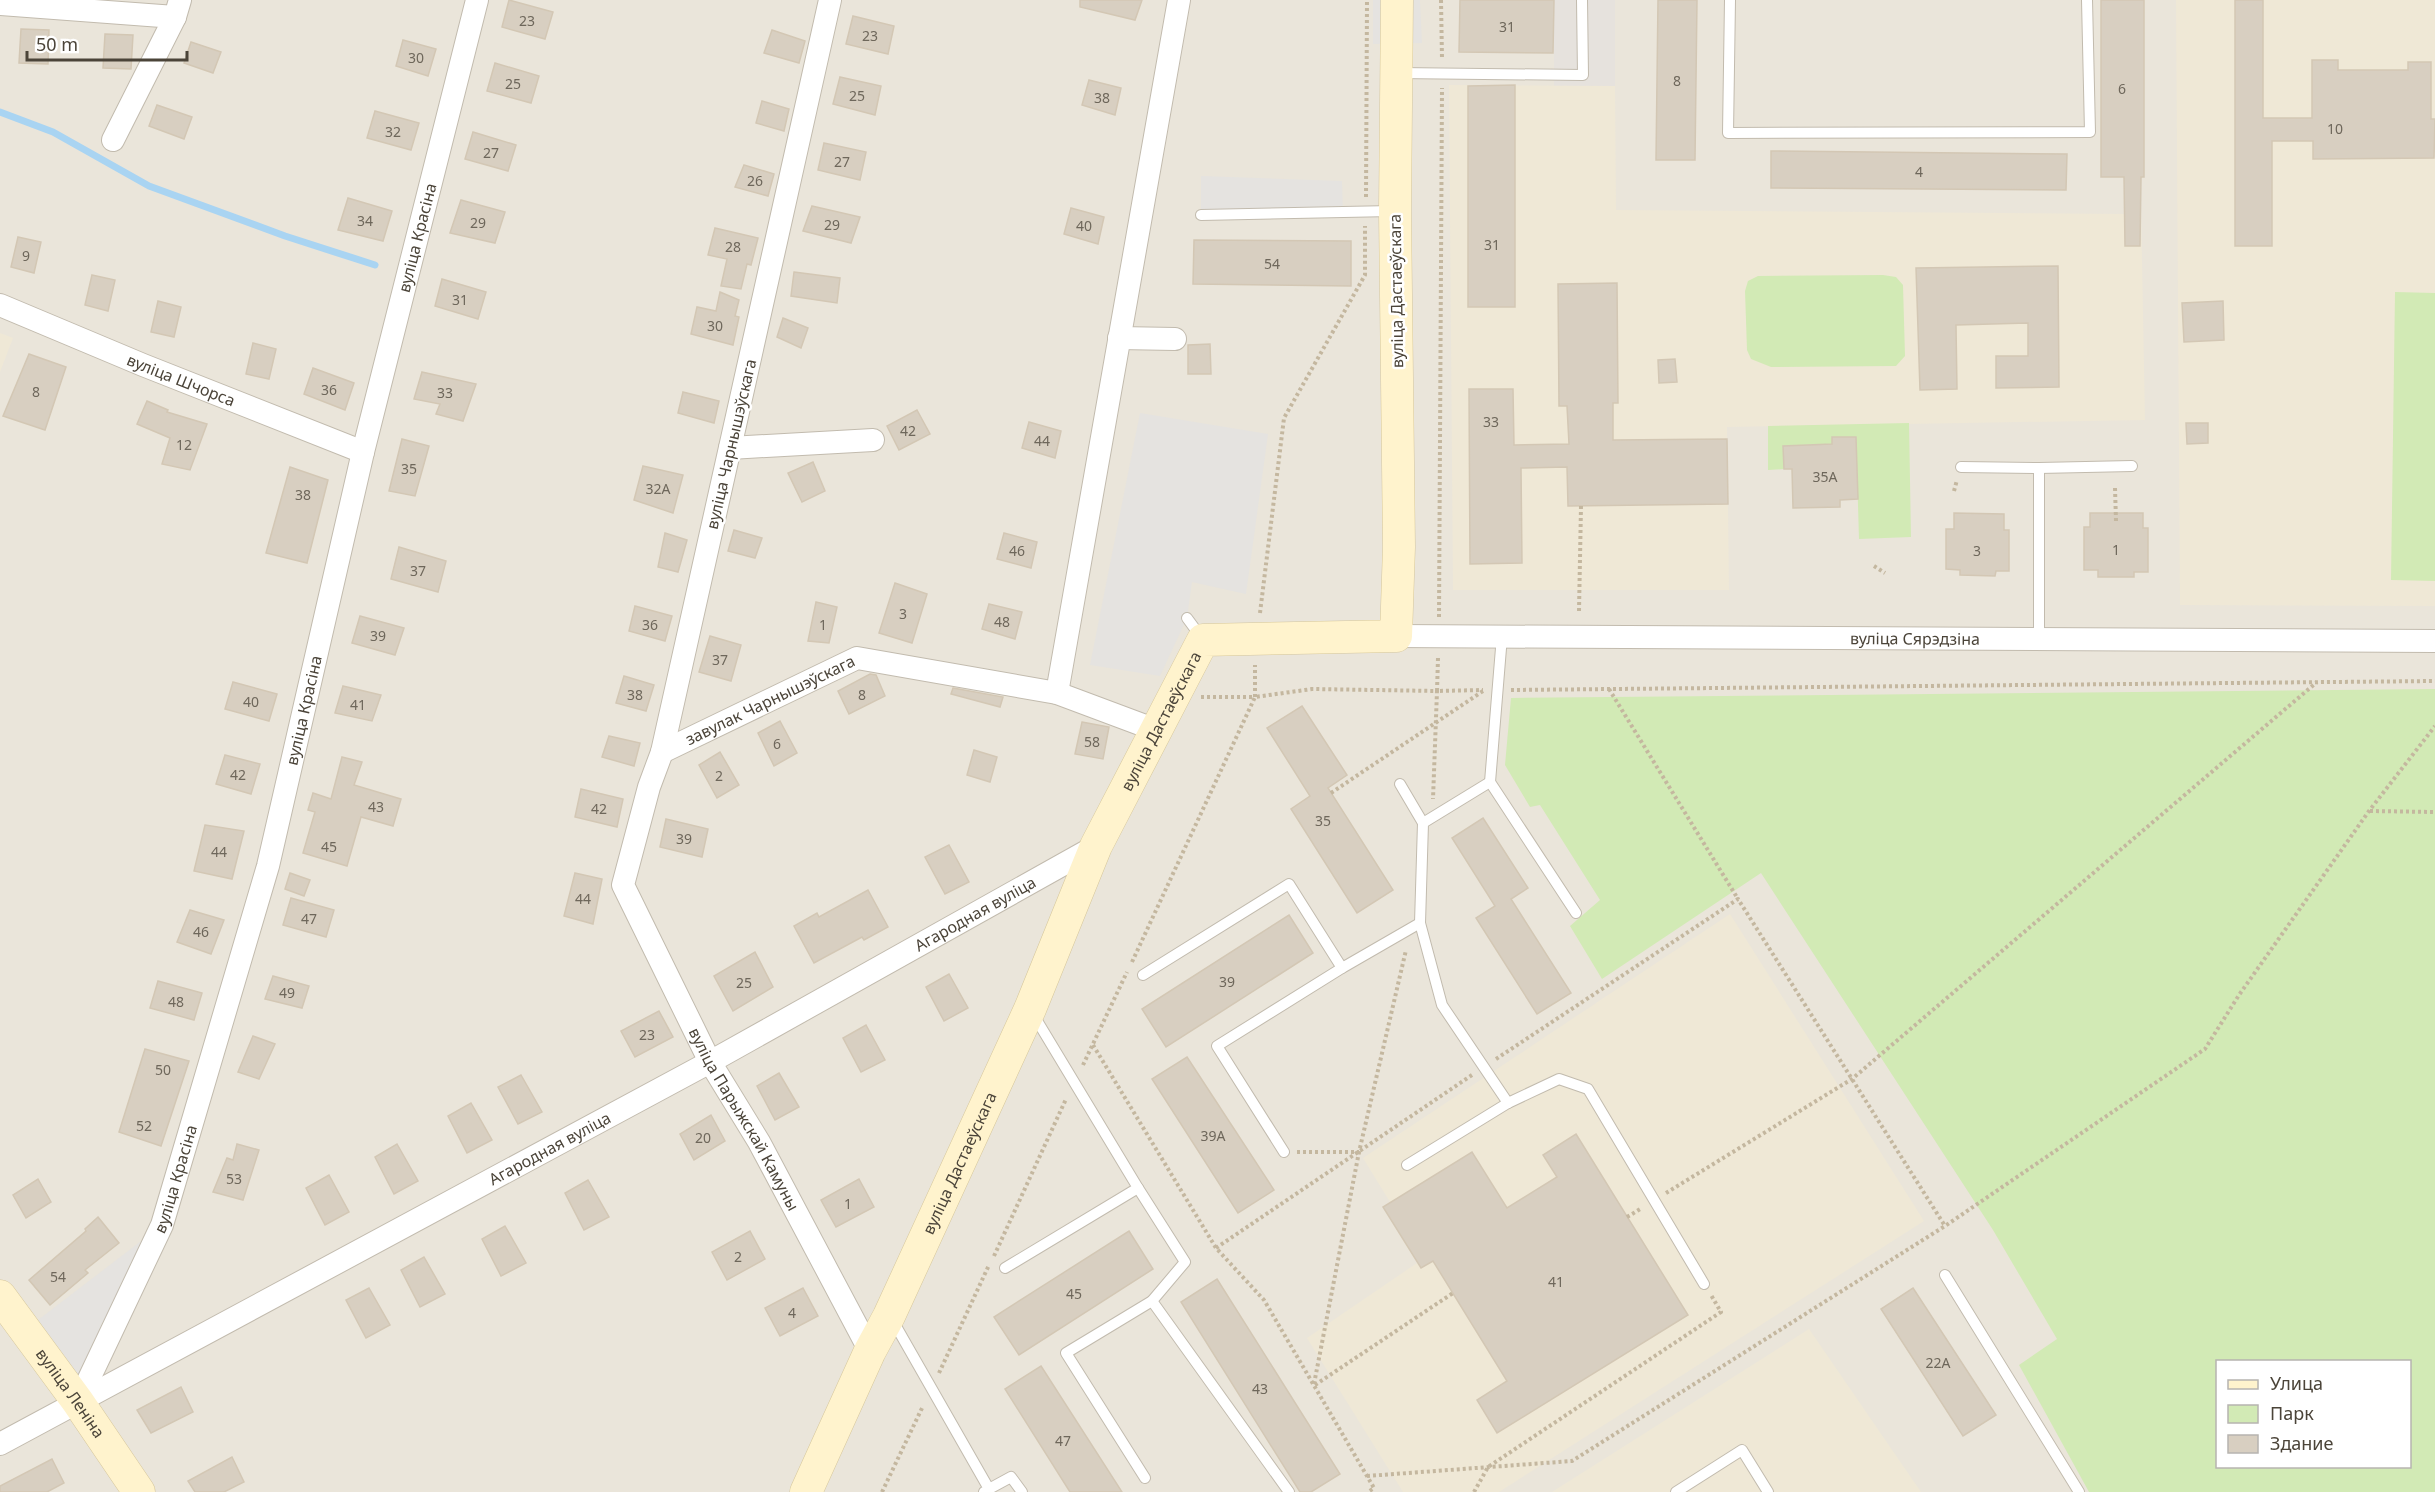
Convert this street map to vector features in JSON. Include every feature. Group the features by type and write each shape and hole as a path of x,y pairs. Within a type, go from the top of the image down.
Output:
{"street":[{"name":"вуліца Красіна","path":"78,1402 162,1225 268,866 363,452 477,0"},
{"name":"вуліца Чарнышэўскага","path":"623,885 649,787 662,752 830,0"},
{"path":"1057,693 1179,0"},
{"name":"вуліца Дастаеўскага","path":"806,1492 870,1351 890,1316 1029,1009 1096,846 1173,697 1195,629 1256,639 1396,636 1399,547 1380,211 1398,73 1397,0"},
{"path":"0,4 178,8 113,140"},
{"name":"вуліца Шчорса","path":"0,305 143,366 363,452"},
{"path":"1119,338 1175,339"},
{"path":"730,448 873,440"},
{"name":"вуліца Сярэдзіна","path":"1396,636 2435,641"},
{"name":"завулак Чарнышэўскага","path":"662,752 856,658 1057,693 1156,730"},
{"name":"Агародная вуліца","path":"0,1444 710,1062 1096,846"},
{"name":"вуліца Парыжскай Камуны","path":"623,885 710,1062 759,1142 870,1351"},
{"name":"вуліца Леніна","path":"0,1296 78,1402 139,1492"}],"lane":[{"path":"1398,73 1583,75 1582,0"},
{"path":"1730,0 1728,133 2090,132 2087,0"},
{"path":"1201,215 1380,211"},
{"path":"1961,467 2132,466"},
{"path":"2039,468 2039,639"},
{"path":"1502,636 1490,782 1576,913"},
{"path":"1423,823 1490,782"},
{"path":"1400,784 1423,823 1420,923 1442,1005 1508,1103"},
{"path":"1143,975 1289,884 1342,968"},
{"path":"1284,1152 1217,1046 1342,968 1420,923"},
{"path":"1029,1009 1185,1262 1152,1300 1066,1353 1145,1478"},
{"path":"1407,1165 1508,1103 1559,1079 1588,1089 1704,1284"},
{"path":"1005,1268 1138,1188"},
{"path":"1945,1275 2079,1492"},
{"path":"1152,1300 1289,1492"},
{"path":"890,1316 986,1490 1011,1477 1022,1492"},
{"path":"1676,1492 1742,1450 1768,1492"}],"path":[{"path":"882,1492 1254,697 1256,639 1284,418 1365,275 1380,211 1367,0"},
{"path":"1437,691 1441,0"},
{"path":"2115,488 2116,521"},
{"path":"1579,611 1581,506"},
{"path":"1874,566 1885,573"},
{"path":"1173,697 1254,697 1312,689 1437,691 2435,681"},
{"path":"1627,1216 1852,1079 2318,682"},
{"path":"1609,689 1738,899 1946,1226"},
{"path":"1331,794 1484,690"},
{"path":"1367,1476 1572,1461 1946,1226 2205,1049 2239,995 2369,811 2435,726"},
{"path":"2369,811 2435,812"},
{"path":"1216,1248 1738,899"},
{"path":"1093,1044 1216,1248 1264,1300 1375,1490 1368,1492"},
{"path":"1314,1385 1359,1152"},
{"path":"1474,1492 1488,1467 1721,1312 1704,1284"},
{"path":"1314,1385 1453,1293"}],"shaded area":[{"path":"0,0 2435,0 2435,1492 0,1492"},
{"path":"1373,0 1420,0 1422,43 1373,44"},
{"path":"1554,0 1615,0 1615,86 1554,86"},
{"path":"2176,0 2435,0 2435,606 2180,605"},
{"path":"1449,85 1615,86 1616,210 2124,214 2125,206 2141,207 2145,420 1727,427 1729,590 1453,590"},
{"path":"1201,176 1342,181 1343,212 1201,215"},
{"path":"0,333 13,338 0,372"},
{"path":"1140,413 1268,434 1246,594 1192,582 1187,618 1160,676 1090,665"},
{"path":"1730,914 1924,1221 1499,1492 1403,1492 1307,1338 1417,1263 1383,1207 1390,1202 1363,1158"},
{"path":"162,1225 78,1402 25,1330"},
{"path":"1809,1329 1921,1492 1552,1492"}],"green space":[{"path":"1883,275 1896,277 1903,285 1905,356 1896,366 1771,367 1751,359 1747,350 1745,291 1748,281 1758,276"},
{"path":"2395,292 2435,293 2435,581 2391,580"},
{"path":"1909,423 1911,537 1859,539 1856,437 1832,437 1832,444 1783,446 1784,469 1768,470 1768,426"},
{"path":"2435,689 2435,1492 2089,1492 2019,1365 2057,1339 1993,1230 1761,873 1602,979 1570,926 1600,900 1540,805 1530,807 1505,765 1511,698"}],"building":[{"path":"509,0 553,12 545,39 502,27"},
{"path":"1080,0 1142,0 1135,20 1080,7"},
{"path":"1460,0 1554,0 1553,53 1459,52"},
{"path":"1658,0 1697,0 1695,160 1656,160"},
{"path":"2101,0 2144,0 2144,177 2141,177 2140,246 2125,246 2124,177 2101,177"},
{"path":"2235,0 2263,0 2263,118 2312,118 2312,60 2338,60 2338,70 2408,70 2408,62 2431,62 2431,119 2435,119 2434,158 2313,159 2313,141 2272,141 2272,246 2235,246"},
{"path":"853,16 894,26 888,54 846,44"},
{"path":"21,29 49,30 48,64 19,63"},
{"path":"772,30 805,41 799,63 764,53"},
{"path":"105,34 133,35 131,69 103,68"},
{"path":"403,40 436,49 428,76 396,66"},
{"path":"191,42 221,52 213,73 184,63"},
{"path":"495,63 539,76 531,103 487,91"},
{"path":"840,77 881,86 875,115 833,104"},
{"path":"1089,80 1121,88 1115,115 1082,105"},
{"path":"1515,85 1515,307 1468,307 1468,86"},
{"path":"762,101 789,109 784,131 756,123"},
{"path":"157,105 192,117 184,139 149,126"},
{"path":"375,111 419,123 411,150 367,138"},
{"path":"473,132 516,145 508,171 465,159"},
{"path":"824,143 866,152 860,180 818,170"},
{"path":"1771,151 2067,154 2066,190 1771,188"},
{"path":"744,165 774,174 768,196 735,187"},
{"path":"348,198 392,211 383,241 338,230"},
{"path":"461,200 505,212 495,243 450,233"},
{"path":"812,206 860,217 851,243 803,231"},
{"path":"1071,208 1104,217 1098,244 1064,234"},
{"path":"715,228 758,238 751,265 747,264 741,289 721,286 727,259 708,255"},
{"path":"18,237 41,242 34,273 11,267"},
{"path":"1194,240 1351,241 1351,286 1193,284"},
{"path":"2058,266 2059,387 1996,388 1996,356 2028,356 2028,323 1956,325 1957,389 1920,390 1916,268"},
{"path":"794,272 840,278 837,303 791,296"},
{"path":"92,275 115,280 108,311 85,305"},
{"path":"442,279 486,292 478,319 435,306"},
{"path":"1617,283 1618,403 1613,403 1613,440 1727,439 1728,504 1568,506 1567,467 1521,468 1522,563 1470,564 1469,389 1513,389 1514,445 1569,444 1567,406 1559,406 1558,284"},
{"path":"720,292 739,300 735,316 739,317 733,345 691,334 697,307 716,311"},
{"path":"158,301 181,307 174,337 151,332"},
{"path":"2223,301 2224,340 2184,342 2182,303"},
{"path":"783,318 808,328 801,348 777,337"},
{"path":"253,343 276,349 269,379 246,374"},
{"path":"1210,344 1211,374 1188,374 1188,345"},
{"path":"29,354 66,367 45,430 3,416"},
{"path":"1675,359 1677,382 1659,383 1658,360"},
{"path":"313,368 354,383 345,410 304,394"},
{"path":"422,372 476,384 463,421 436,414 440,404 414,399"},
{"path":"683,392 719,401 714,423 678,413"},
{"path":"147,401 168,410 167,412 207,424 190,470 162,464 170,438 137,424"},
{"path":"917,410 930,434 899,450 887,426"},
{"path":"1029,422 1061,431 1055,458 1022,448"},
{"path":"2186,423 2208,423 2208,443 2187,444"},
{"path":"1832,437 1856,437 1858,499 1840,500 1840,507 1793,508 1792,469 1784,469 1783,446 1832,444"},
{"path":"402,439 429,446 415,496 389,491"},
{"path":"813,462 825,491 802,502 788,473"},
{"path":"643,466 683,475 673,513 634,500"},
{"path":"290,467 328,480 307,563 266,553"},
{"path":"1954,513 2004,514 2004,530 2009,530 2009,571 1996,571 1995,576 1960,575 1960,570 1946,569 1946,529 1954,529"},
{"path":"2090,513 2143,513 2143,528 2148,528 2148,572 2134,572 2134,577 2098,577 2098,570 2084,570 2084,527 2090,527"},
{"path":"734,530 762,538 755,558 728,551"},
{"path":"665,533 687,540 678,572 658,567"},
{"path":"1004,533 1037,542 1031,568 997,559"},
{"path":"399,547 446,561 438,592 391,579"},
{"path":"895,583 927,594 912,643 879,633"},
{"path":"816,602 837,607 829,643 808,641"},
{"path":"989,604 1022,612 1015,639 982,629"},
{"path":"635,606 672,616 665,641 629,631"},
{"path":"360,616 404,628 395,655 352,643"},
{"path":"710,636 741,645 731,681 699,672"},
{"path":"870,674 876,675 885,696 849,714 838,691"},
{"path":"624,676 654,685 646,711 616,703"},
{"path":"233,682 277,694 269,721 225,709"},
{"path":"343,686 381,695 372,721 335,713"},
{"path":"953,688 1003,697 1000,707 951,694"},
{"path":"1302,706 1347,775 1328,788 1393,890 1357,913 1291,809 1310,796 1267,728"},
{"path":"780,721 797,753 774,766 758,733"},
{"path":"1082,722 1109,727 1103,759 1075,754"},
{"path":"609,736 640,743 634,766 602,757"},
{"path":"974,750 997,757 990,782 967,775"},
{"path":"720,752 739,785 717,798 699,765"},
{"path":"225,755 260,764 251,794 216,784"},
{"path":"342,757 362,762 354,785 401,799 393,826 361,817 347,866 303,853 315,812 308,810 313,793 331,799"},
{"path":"581,789 623,799 617,827 575,817"},
{"path":"1483,818 1528,888 1511,899 1571,993 1537,1014 1476,918 1495,906 1452,838"},
{"path":"666,819 708,829 702,857 660,847"},
{"path":"205,825 244,831 232,879 194,871"},
{"path":"949,845 969,882 945,894 925,857"},
{"path":"290,873 310,880 304,896 285,889"},
{"path":"575,873 602,879 593,924 564,916"},
{"path":"868,890 888,927 864,940 862,937 814,963 794,926 817,913 819,917"},
{"path":"291,898 334,910 326,937 283,925"},
{"path":"190,910 224,920 211,954 177,942"},
{"path":"1289,915 1313,953 1166,1047 1142,1009"},
{"path":"755,952 773,987 733,1011 714,976"},
{"path":"949,974 968,1008 944,1021 926,987"},
{"path":"273,976 309,986 302,1008 265,999"},
{"path":"158,981 202,993 194,1020 150,1008"},
{"path":"659,1011 673,1037 635,1057 621,1031"},
{"path":"866,1025 885,1060 861,1072 843,1038"},
{"path":"253,1036 275,1044 259,1079 238,1072"},
{"path":"145,1049 189,1061 161,1146 119,1132"},
{"path":"1187,1057 1274,1190 1238,1213 1152,1079"},
{"path":"779,1073 799,1107 775,1120 757,1086"},
{"path":"521,1075 542,1112 518,1124 498,1087"},
{"path":"471,1103 492,1140 467,1153 448,1116"},
{"path":"711,1115 725,1141 694,1160 680,1134"},
{"path":"1576,1134 1688,1315 1497,1433 1477,1400 1507,1381 1433,1261 1421,1268 1383,1207 1472,1152 1507,1208 1557,1177 1543,1155"},
{"path":"237,1144 259,1150 243,1200 213,1192 227,1158 233,1160"},
{"path":"397,1144 418,1181 394,1194 375,1157"},
{"path":"329,1175 349,1212 325,1225 306,1188"},
{"path":"38,1179 51,1202 26,1218 13,1195"},
{"path":"859,1179 874,1207 836,1227 821,1200"},
{"path":"588,1180 609,1217 584,1230 565,1193"},
{"path":"98,1217 119,1243 85,1270 88,1273 50,1305 29,1280 86,1231 85,1229"},
{"path":"505,1226 526,1263 501,1276 482,1239"},
{"path":"750,1231 765,1259 727,1280 712,1252"},
{"path":"1129,1231 1153,1269 1019,1355 994,1317"},
{"path":"424,1257 445,1294 420,1307 401,1270"},
{"path":"1217,1279 1340,1474 1311,1492 1300,1492 1181,1302"},
{"path":"369,1288 390,1325 366,1338 346,1300"},
{"path":"803,1288 818,1316 780,1336 765,1308"},
{"path":"1913,1288 1996,1415 1963,1436 1881,1309"},
{"path":"1041,1366 1122,1492 1070,1492 1005,1389"},
{"path":"181,1387 193,1412 151,1433 137,1410"},
{"path":"232,1457 244,1482 224,1492 195,1492 188,1481"},
{"path":"52,1459 64,1483 47,1492 0,1492 0,1486"}],"waterway":[{"path":"0,112 53,132 149,186 285,236 375,265"}]}
